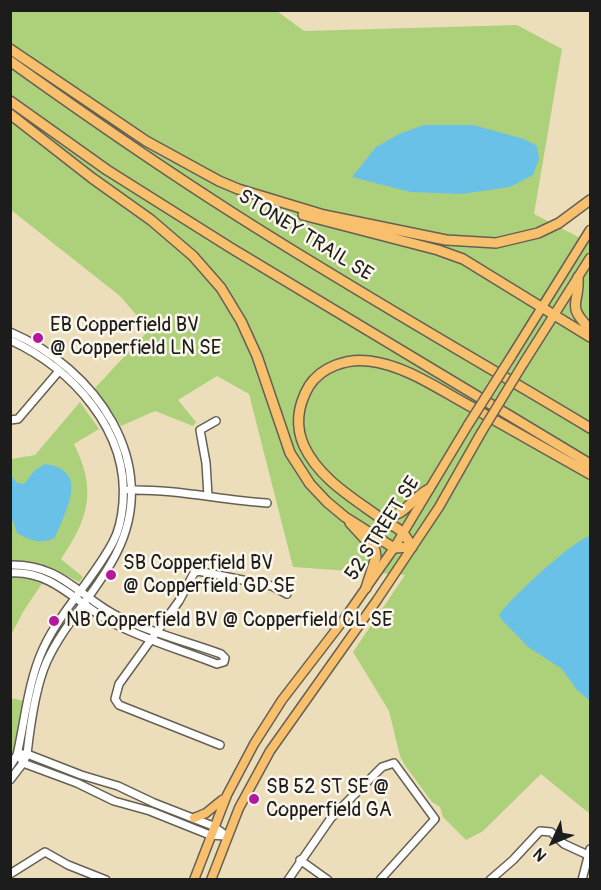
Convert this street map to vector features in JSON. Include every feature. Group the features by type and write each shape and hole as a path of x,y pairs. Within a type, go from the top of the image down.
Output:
{"highway":[{"path":"10,49 146,141 219,181 286,210 322,222 438,250 463,259 591,337"},
{"name":"STONEY TRAIL SE","path":"10,61 114,136 237,216 400,316 591,428"},
{"path":"10,101 107,170 231,248 591,464"},
{"path":"10,114 92,178 175,238 193,256 221,288 241,321 257,356 290,453 310,484 345,517 394,548 412,547 403,532 342,491 320,470 304,446 298,412 303,396 313,380 328,368 347,362 368,361 402,371 591,474"},
{"path":"238,189 324,215 471,243 496,243 538,233 558,223 591,200"},
{"path":"578,277 574,308 581,320 591,329"},
{"path":"380,517 396,516 421,493 429,489"},
{"path":"345,517 375,550 376,557 366,588"}],"main road":[{"name":"52 STREET SE","path":"194,879 227,795 254,744 282,700 394,548 468,425 591,230"},
{"name":"52 STREET SE","path":"211,879 243,798 270,751 357,631 439,507 523,364 591,258"},
{"path":"194,818 212,809 227,795"}],"street":[{"path":"10,332 41,347 64,365 96,397 115,427 127,453 132,490 130,510 117,553 90,597 62,632 46,663 27,754 10,780"},
{"path":"10,340 59,371 90,402 106,426 120,460 124,490 115,540 97,570 52,630 42,651 33,677 17,755 10,766"},
{"path":"10,420 18,419 59,371"},
{"path":"208,496 206,463 200,430 216,421"},
{"path":"124,490 171,490 235,501 267,503"},
{"path":"10,565 25,565 47,570 120,617 221,654 225,658 224,662 217,664 115,625 60,586 44,578 23,573 10,573"},
{"path":"220,745 119,705 115,699 120,684 179,601 194,573 198,571 272,586 287,594"},
{"path":"33,677 42,679"},
{"path":"17,755 27,754 81,775 118,786 194,818 226,837"},
{"path":"17,755 23,763 77,783 114,801 212,830"},
{"path":"288,879 331,818 382,767 394,763 435,819 380,879"},
{"path":"490,879 513,860 540,831 551,832 564,844 589,852 582,879"},
{"path":"10,874 45,852 68,865 106,879"},
{"path":"300,860 328,879"}],"green space":[{"path":"10,11 277,11 304,31 517,25 562,49 534,214 590,243 590,814 541,774 483,831 466,840 443,817 440,807 432,802 404,764 389,711 353,652 405,575 293,567 249,394 217,376 178,400 196,422 193,426 155,411 121,426 95,388 149,330 120,296 11,210"},
{"path":"80,402 99,429 74,444 86,476 87,503 78,530 61,559 83,577 79,582 49,567 11,560 11,459 35,455"},
{"path":"11,577 43,582 11,635"},
{"path":"11,698 24,701 11,760"}],"water":[{"path":"424,125 473,125 524,139 537,146 539,159 533,175 510,187 462,194 410,192 352,177 376,147 399,134"},
{"path":"45,464 59,468 67,474 71,483 71,493 55,538 31,540 17,533 12,519 10,474 17,483 24,484 35,470"},
{"path":"590,536 590,701 577,690 562,669 528,647 499,615 515,596 542,571 570,548"}],"place":[{"name":"EB Copperfield BV @ Copperfield LN SE","path":"38,338"},
{"name":"SB Copperfield BV @ Copperfield GD SE","path":"111,575"},
{"name":"NB Copperfield BV @ Copperfield CL SE","path":"54,621"},
{"name":"SB 52 ST SE @ Copperfield GA","path":"254,799"}]}
